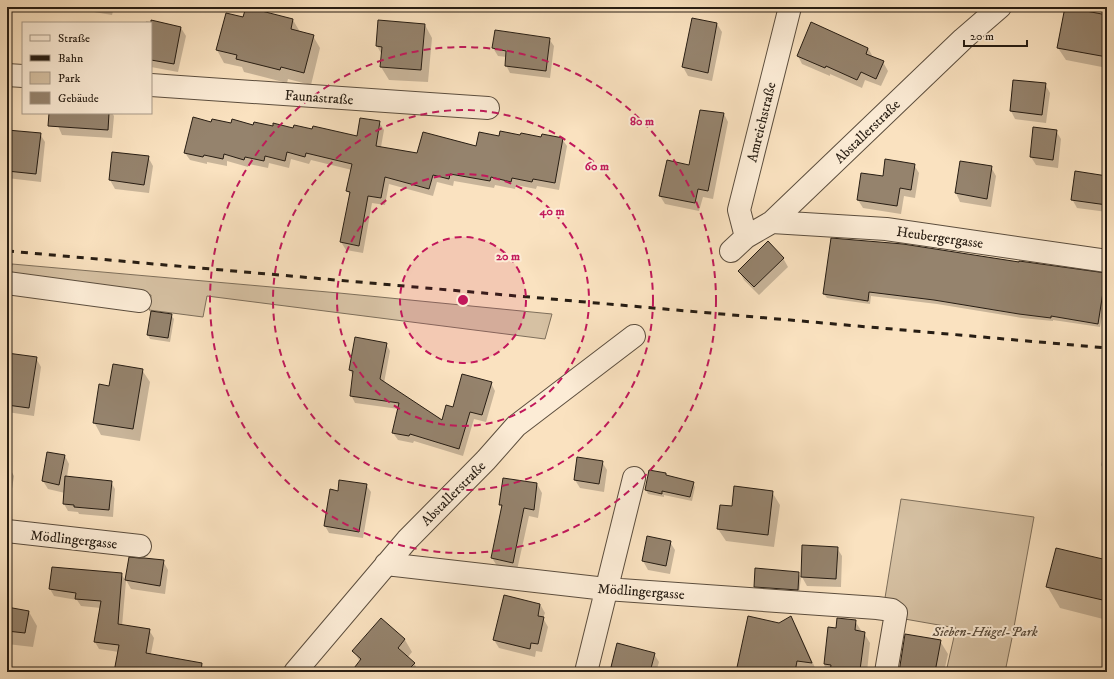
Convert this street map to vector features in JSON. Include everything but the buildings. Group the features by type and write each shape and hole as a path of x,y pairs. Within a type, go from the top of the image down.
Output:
{"street":[{"name":"Amreichstraße","path":"739,244 739,210 790,7"},
{"name":"Abstallerstraße","path":"739,244 772,222 963,39 1000,7"},
{"path":"7,75 22,76"},
{"name":"Faunastraße","path":"152,85 488,108"},
{"name":"Heubergergasse","path":"772,222 886,229 1107,261"},
{"path":"7,283 140,301"},
{"name":"Abstallerstraße","path":"294,672 407,540 486,460 516,426 634,336"},
{"path":"586,672 634,478"},
{"name":"Mödlingergasse","path":"7,531 140,546"},
{"name":"Mödlingergasse","path":"386,564 606,590 892,610 896,613 886,672"}],"green space":[{"path":"12,264 339,293 552,314 545,339 207,296 203,317 149,310 151,295 7,278 7,269 11,270"},
{"name":"Sieben-Hügel-Park","path":"901,499 1034,517 1005,672 946,672 956,628 899,618 884,604"}],"railway":[{"path":"7,251 1107,348"}]}
